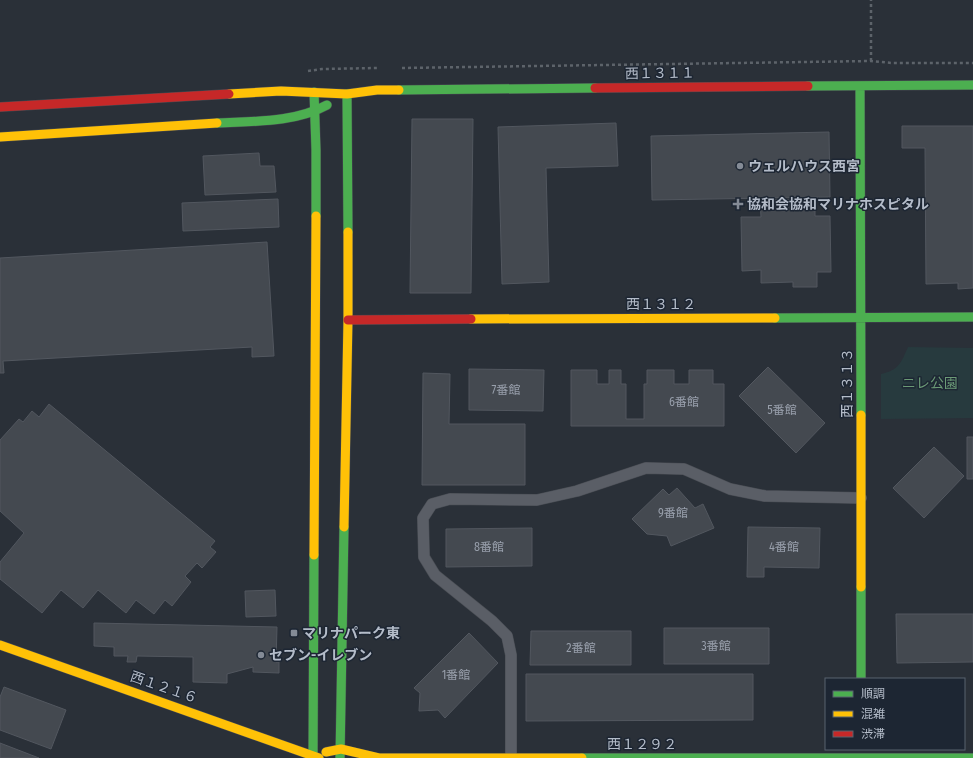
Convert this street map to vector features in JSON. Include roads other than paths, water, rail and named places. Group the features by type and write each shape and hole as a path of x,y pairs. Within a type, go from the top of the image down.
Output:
{"street":[{"name":"西１３１１","path":"347,94 377,90 973,85"},
{"name":"西１３１３","path":"860,86 861,678"},
{"path":"0,107 281,91 347,94"},
{"path":"314,92 316,158 315,757"},
{"path":"0,137 282,119 314,112 347,94"},
{"path":"340,754 348,320 347,94"},
{"name":"西１３１２","path":"348,320 973,317"},
{"name":"西１２１６","path":"0,645 315,757"},
{"name":"西１２９２","path":"315,757 340,754 380,758 973,758"}],"lane":[{"path":"511,758 511,655 507,636 492,620 435,575 424,557 423,518 432,504 450,499 536,500 577,491 646,468 684,469 730,489 765,496 861,498"}],"place":[{"name":"ウェルハウス西宮","path":"740,166"},
{"name":"協和会協和マリナホスピタル","path":"738,204"},
{"name":"マリナパーク東","path":"294,633"},
{"name":"セブン-イレブン","path":"261,655"}],"park label":[{"name":"ニレ公園","path":"930,383"}]}
